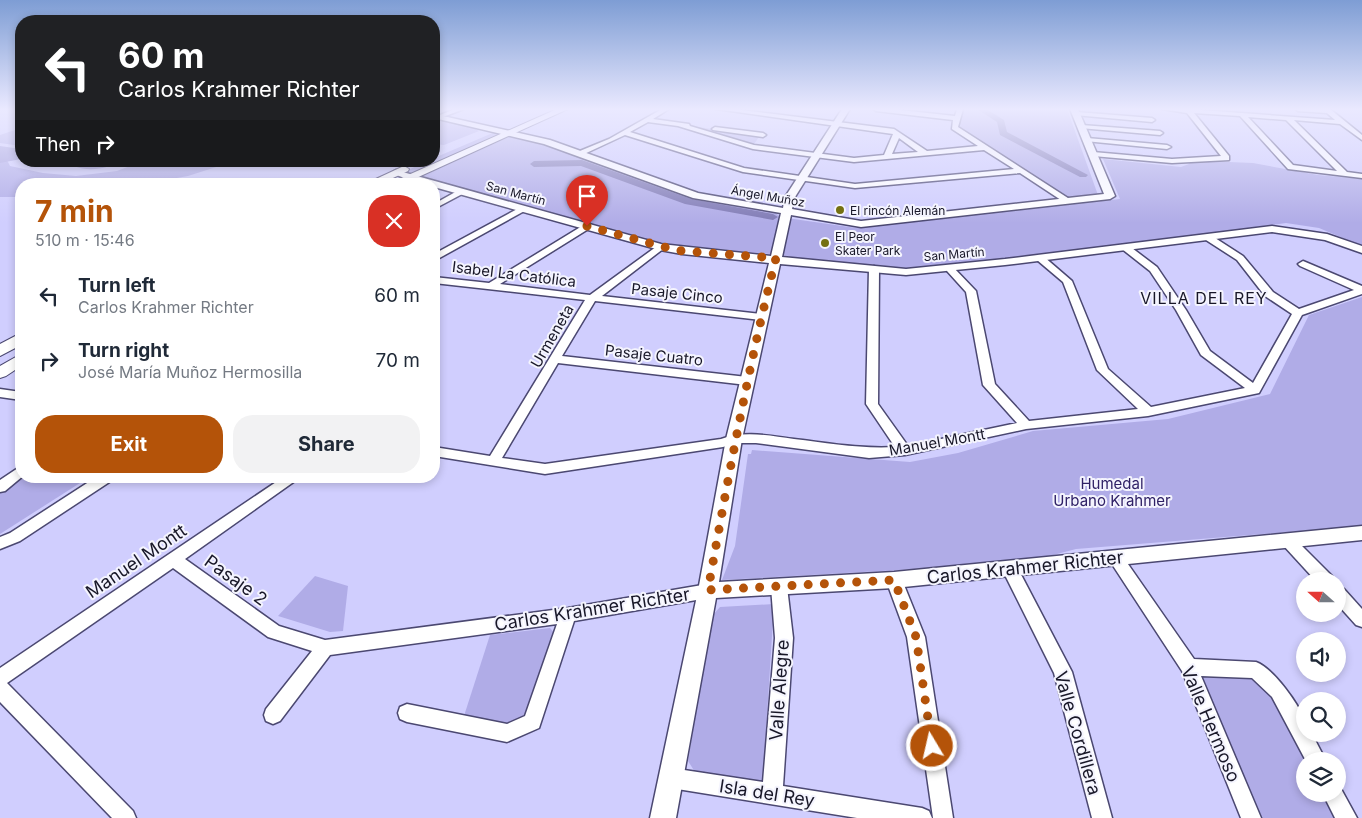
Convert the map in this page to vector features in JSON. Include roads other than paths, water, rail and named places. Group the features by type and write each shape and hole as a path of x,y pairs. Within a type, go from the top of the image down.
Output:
{"main road":[{"path":"440,153 454,147"},
{"path":"440,163 477,147"},
{"path":"394,178 413,167"},
{"path":"394,178 409,177 432,167"},
{"path":"0,351 15,342"},
{"path":"0,373 15,363"}],"street":[{"name":"Ángel Muñoz","path":"560,147 696,196 861,224 1110,196 1093,154"},
{"path":"579,153 594,147"},
{"path":"670,147 743,170 800,179 866,186 1019,171"},
{"path":"754,147 854,160 983,148 1066,200"},
{"path":"663,818 708,590 734,440 761,317 790,197 822,147"},
{"path":"887,157 891,147"},
{"path":"917,147 926,154"},
{"path":"1090,147 1093,154 1176,161 1226,158 1217,147"},
{"path":"1167,147 1176,161"},
{"path":"1272,147 1289,166 1298,169 1362,176"},
{"path":"1318,147 1345,174"},
{"name":"San Martín","path":"440,186 682,251 776,258 906,272 950,269 1272,229 1327,237 1362,250"},
{"path":"440,203 462,192"},
{"path":"440,255 524,209"},
{"path":"491,286 587,226"},
{"path":"1209,238 1240,258 1269,294 1298,313"},
{"name":"Urmeneta","path":"493,462 591,299 660,246"},
{"path":"1124,247 1154,269 1181,310 1205,353 1254,390 1298,313 1362,291"},
{"path":"1040,258 1067,281 1103,370 1148,412"},
{"path":"1303,264 1362,291"},
{"path":"874,269 872,404 905,451"},
{"path":"950,269 971,291 989,385 1026,426"},
{"name":"Isabel La Católica","path":"440,281 591,299"},
{"name":"Pasaje Cinco","path":"591,299 761,317"},
{"name":"Pasaje Cuatro","path":"556,359 748,381"},
{"name":"Manuel Montt","path":"440,453 545,469 734,440 756,439 869,452 905,451 1026,426 1148,412 1254,390"},
{"path":"0,393 15,395"},
{"path":"0,487 15,476"},
{"path":"0,543 15,537 98,483"},
{"name":"Manuel Montt","path":"0,678 285,483"},
{"name":"Carlos Krahmer Richter","path":"274,632 325,648 568,615 708,590 894,580 1362,533"},
{"path":"1288,541 1317,572"},
{"name":"Valle Hermoso","path":"1116,558 1189,667 1252,818"},
{"name":"Pasaje 2","path":"174,560 274,632"},
{"name":"Valle Cordillera","path":"1010,569 1063,672 1102,818"},
{"path":"894,580 916,637 943,818"},
{"name":"Valle Alegre","path":"772,793 784,638 780,587"},
{"path":"1346,603 1362,620"},
{"path":"407,713 506,734 532,722 568,615"},
{"path":"273,715 325,648"},
{"path":"1189,667 1256,670 1278,691 1311,752"},
{"path":"0,689 126,818"},
{"name":"Isla del Rey","path":"671,778 922,818"},
{"path":"1338,802 1347,818"}],"waterway":[{"path":"1030,147 1083,175"},
{"path":"534,164 582,163 689,202 773,217"}],"place":[{"name":"El rincón Alemán","path":"840,210"},
{"name":"El Peor Skater Park","path":"825,243"}],"district":[{"name":"VILLA DEL REY","path":"1204,298"}],"park label":[{"name":"Humedal Urbano Krahmer","path":"1112,492"}]}
